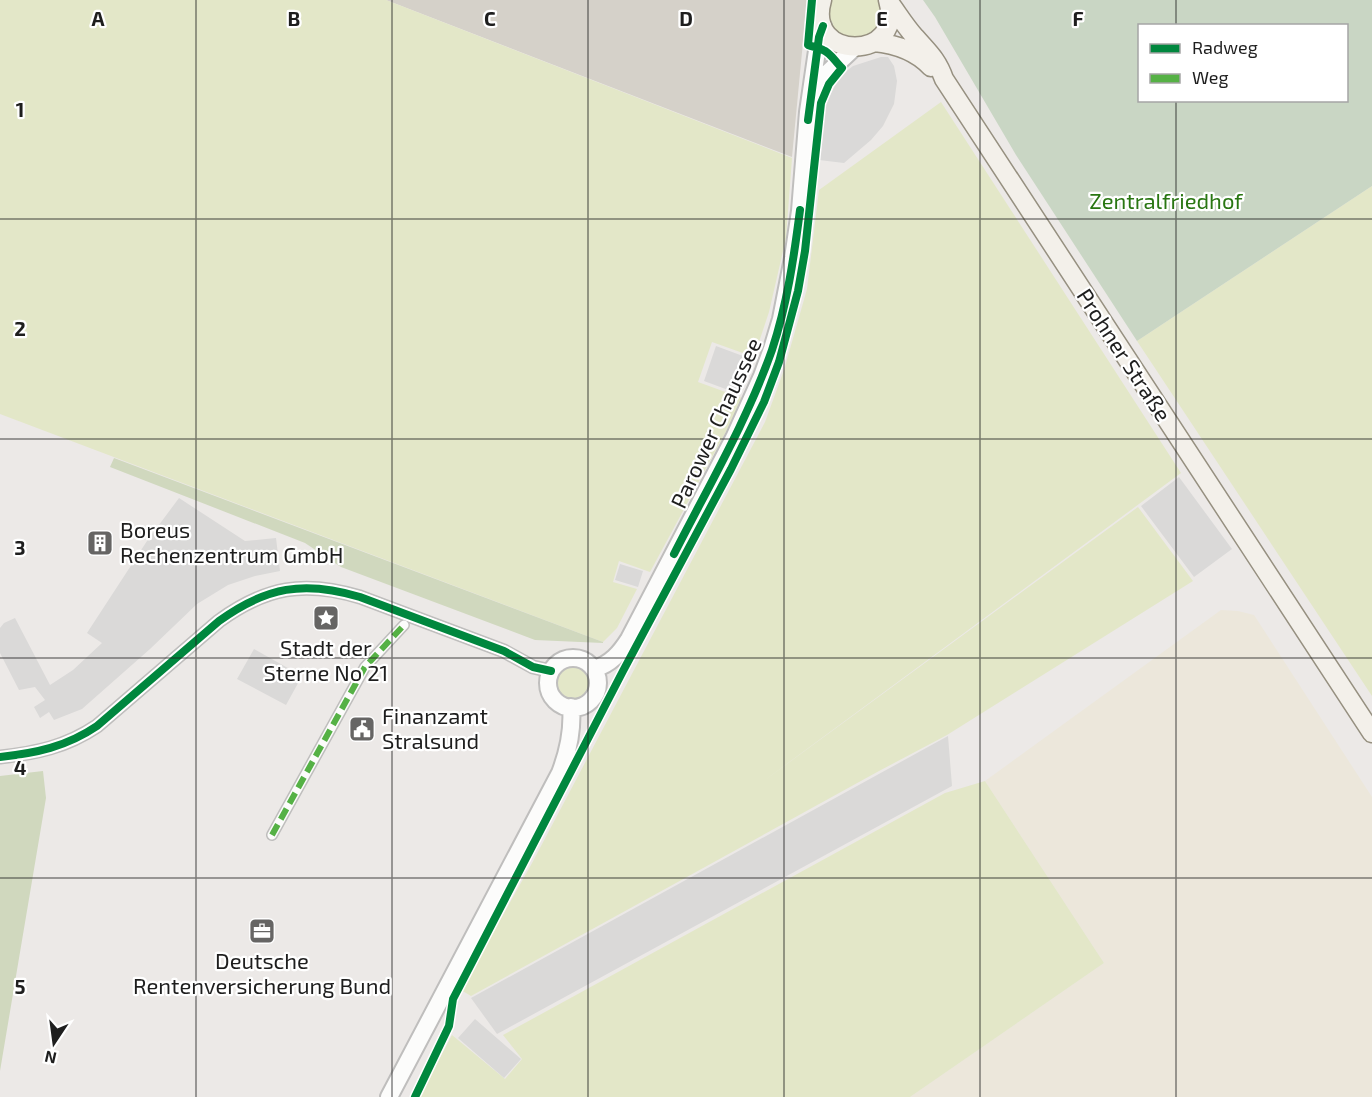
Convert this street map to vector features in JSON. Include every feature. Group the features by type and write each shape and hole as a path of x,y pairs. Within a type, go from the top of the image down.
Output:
{"main road":[{"name":"Parower Chaussee","path":"822,0 820,17 823,26"},
{"path":"874,42 881,36 890,21 889,1"},
{"name":"Prohner Straße","path":"889,1 916,39 933,56 944,79"},
{"path":"823,26 832,39 855,47"},
{"name":"Parower Chaussee","path":"855,47 874,42"},
{"name":"Prohner Straße","path":"874,42 893,45 920,56 944,79 1372,733"}],"street":[{"name":"Parower Chaussee","path":"594,669 612,660 622,651 629,639 734,438 762,376 781,319 793,258 800,211 808,112 819,37 823,26"},
{"name":"Parower Chaussee","path":"812,93 823,77 855,47"},
{"path":"0,757 46,750 84,735 236,609 256,598 301,588 325,589 360,597 504,651 533,667 551,671"},
{"path":"272,835 365,667 404,625"},
{"path":"572,658 580,659 594,669 598,684 597,692 592,699 579,707 571,708 556,701 549,687 549,679 551,671 557,664 572,658"},
{"path":"389,1097 560,773 568,752 571,708"}],"shaded area":[{"path":"386,0 807,0 792,157 492,41"},
{"path":"888,57 894,66 897,81 894,104 883,126 871,140 844,163 819,160 824,106 837,82 853,66"},
{"path":"716,346 751,359 739,394 704,381"},
{"path":"1179,477 1232,549 1194,577 1141,506"},
{"path":"179,498 245,541 276,538 280,571 228,585 197,604 82,709 54,720 49,712 40,718 34,707 45,700 35,687 19,690 0,653 0,628 4,623 15,618 50,685 73,670 102,643 87,633 147,541"},
{"path":"620,564 643,571 638,587 615,580"},
{"path":"1221,610 1254,615 1372,797 1372,1097 910,1097 1104,963 985,781"},
{"path":"254,649 302,676 286,705 237,679"},
{"path":"948,736 952,786 497,1034 471,998"},
{"path":"475,1019 521,1059 504,1078 458,1038"}],"green space":[{"path":"0,0 386,0 792,158 786,238 769,312 754,357 712,342 698,382 742,398 650,572 619,561 613,582 637,589 617,628 603,642 0,414"},
{"path":"830,0 880,0 882,14 880,23 875,30 859,37 842,35 830,23"},
{"name":"Zentralfriedhof","path":"923,0 1372,0 1372,186 1137,341 1016,155"},
{"path":"941,102 1181,473 750,791 1138,507 1193,581 947,735 471,996 461,990 531,865 765,422 784,370 807,289 819,190"},
{"path":"1372,186 1372,696 1137,341"},
{"path":"114,458 603,643 535,640 341,567 305,543 110,467"},
{"path":"573,667 584,672 589,683 584,694 573,699 562,694 557,683 562,672"},
{"path":"43,771 46,798 0,1071 0,776"},
{"path":"985,781 1104,963 910,1097 419,1097 452,1035 505,1079 522,1059 503,1035 945,793"}],"marked path":[{"path":"272,835 365,667 404,625"}],"cycle path":[{"path":"415,1097 449,1026 453,999 623,671 731,469 764,402 779,362 798,291 805,251 821,103 829,84 842,68 826,51 808,45 812,0"},
{"path":"808,120 819,37 823,26"},
{"path":"674,554 739,428 772,350 786,298 800,210"},
{"path":"0,757 50,748 74,739 97,726 219,621 253,601 286,590 321,589 360,597 504,651 533,667 551,671"}],"place":[{"name":"Boreus Rechenzentrum GmbH","path":"100,543"},
{"name":"Stadt der Sterne No 21","path":"326,618"},
{"name":"Finanzamt Stralsund","path":"362,729"},
{"name":"Deutsche Rentenversicherung Bund","path":"262,931"}]}
